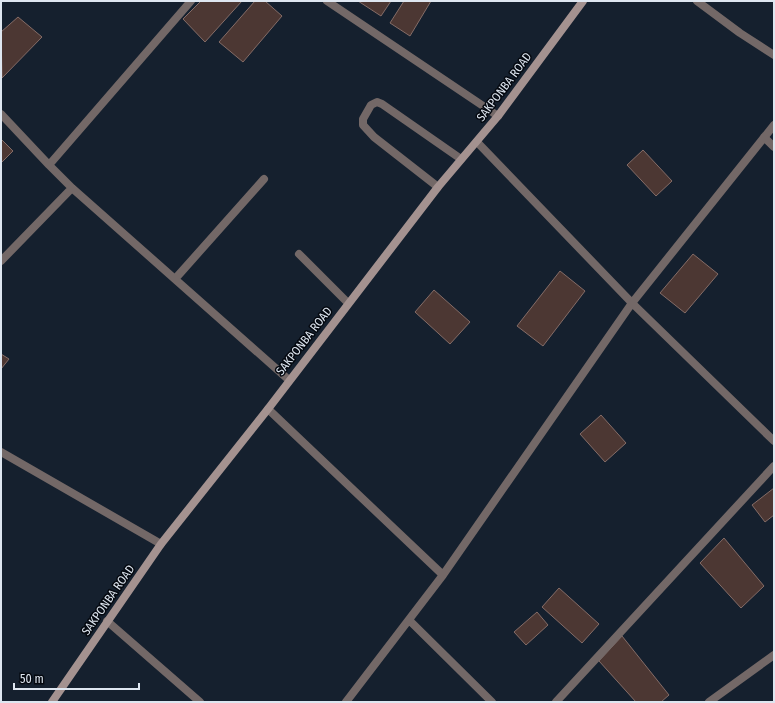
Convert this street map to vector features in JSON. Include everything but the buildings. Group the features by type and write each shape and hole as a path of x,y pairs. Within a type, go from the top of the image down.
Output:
{"main road":[{"name":"SAKPONBA ROAD","path":"52,702 161,544 268,409 438,187 498,116 583,1"}],"street":[{"path":"49,165 191,1"},
{"path":"327,1 498,116"},
{"path":"697,1 740,33 774,55"},
{"path":"438,187 374,137 365,127 363,119 371,105 377,102 382,104 462,159"},
{"path":"1,114 72,188 289,380"},
{"path":"346,702 443,575 632,303 774,125"},
{"path":"764,137 774,148"},
{"path":"476,142 632,303 774,440"},
{"path":"175,279 264,179"},
{"path":"1,261 72,188"},
{"path":"299,254 348,303"},
{"path":"268,409 443,575"},
{"path":"1,452 161,544"},
{"path":"556,702 774,466"},
{"path":"409,620 492,702"},
{"path":"107,621 200,702"},
{"path":"709,702 774,655"}]}
